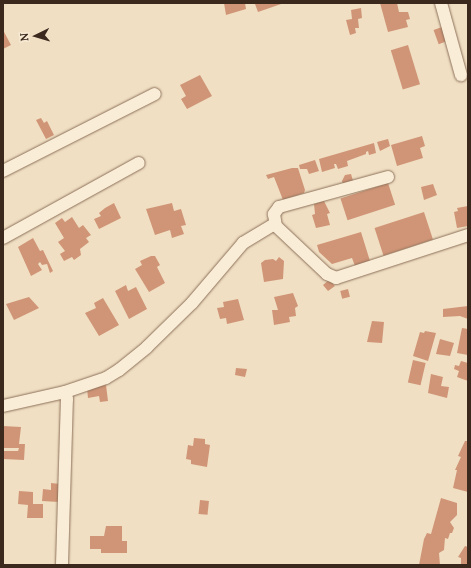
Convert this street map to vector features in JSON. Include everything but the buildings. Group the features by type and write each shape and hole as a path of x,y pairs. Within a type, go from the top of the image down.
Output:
{"street":[{"path":"441,3 460,75"},
{"path":"3,171 155,94"},
{"path":"3,238 139,163"},
{"path":"388,176 280,207 274,214 275,224 327,274 336,278 468,235"},
{"path":"3,406 65,392 106,378 130,361 192,303 243,243 275,224"},
{"path":"62,565 67,399 65,392"}]}
